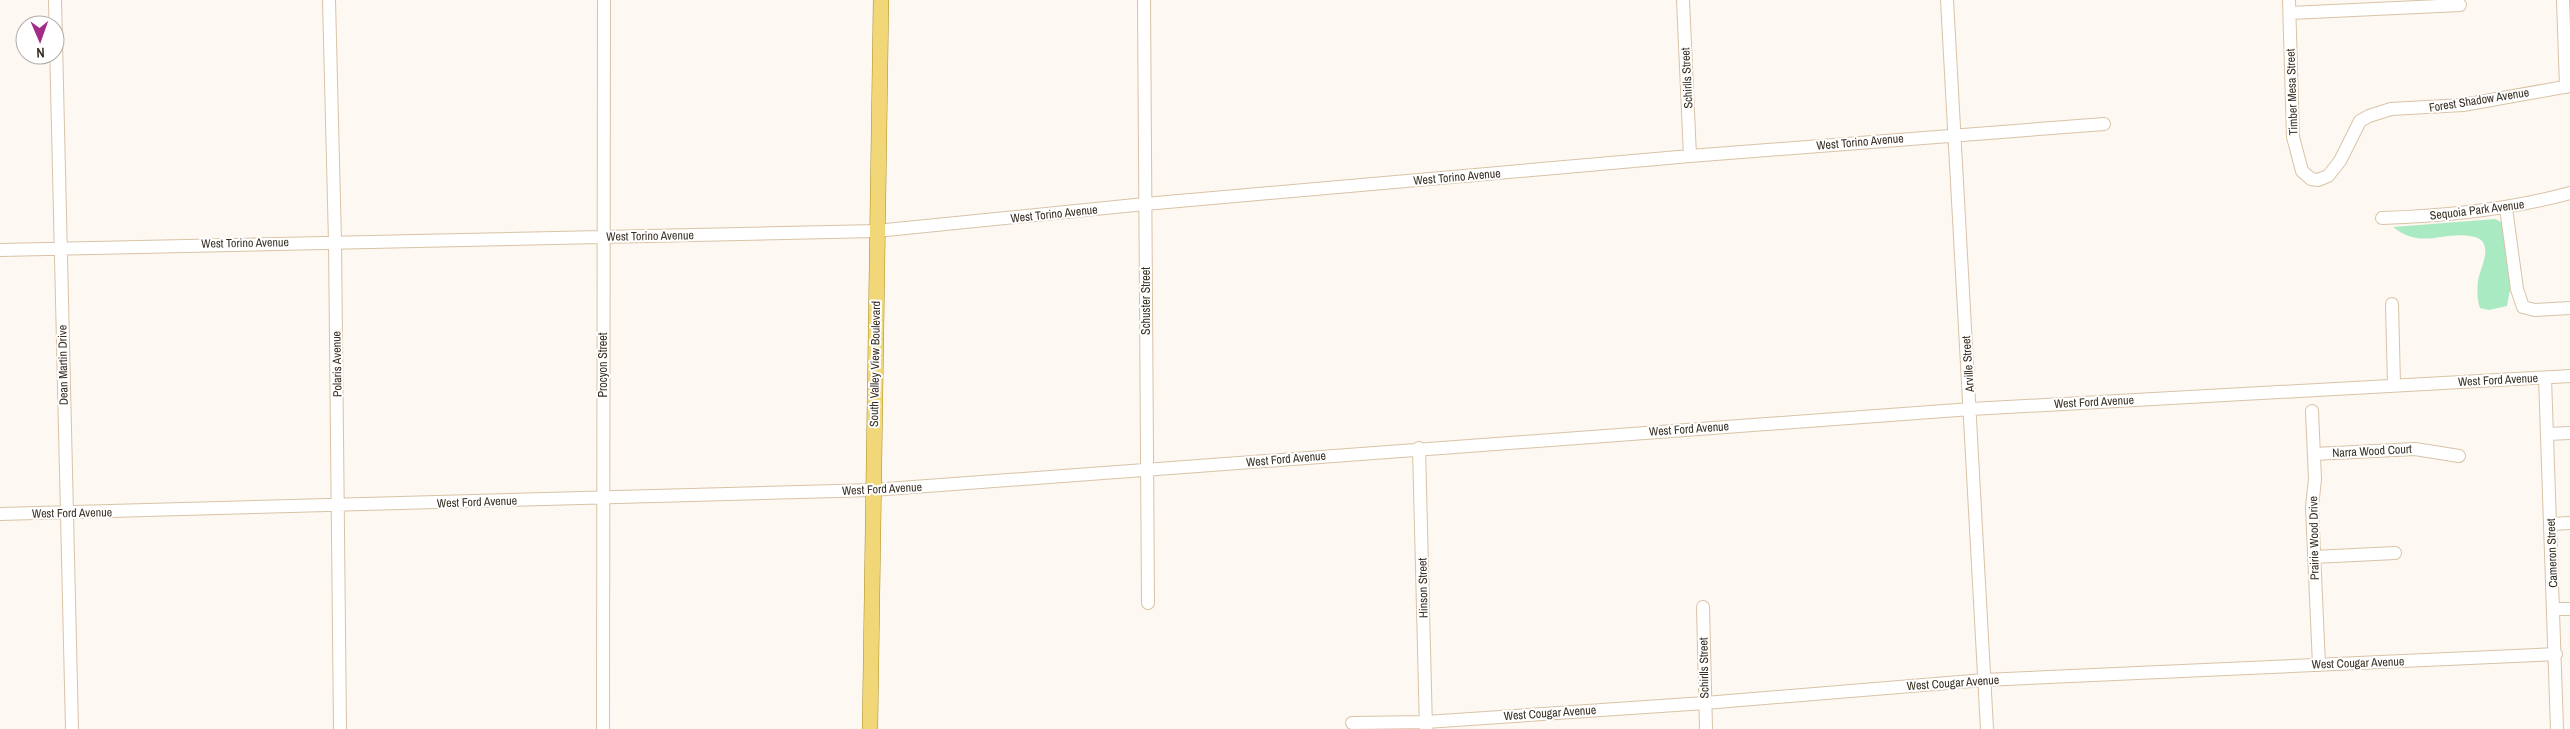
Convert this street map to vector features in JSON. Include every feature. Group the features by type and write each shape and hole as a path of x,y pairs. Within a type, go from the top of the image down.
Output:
{"main road":[{"name":"South Valley View Boulevard","path":"870,729 881,0"}],"street":[{"name":"Dean Martin Drive","path":"55,0 72,729"},
{"name":"Polaris Avenue","path":"329,0 339,506 340,729"},
{"name":"Procyon Street","path":"603,729 604,0"},
{"name":"Schuster Street","path":"1144,0 1148,603"},
{"name":"Schirlls Street","path":"1683,0 1690,156"},
{"name":"Arville Street","path":"1947,0 1971,409 1987,729"},
{"path":"2562,0 2568,87"},
{"path":"2290,6 2460,5"},
{"name":"Timber Mesa Street","path":"2290,6 2293,137 2302,171 2311,179 2318,180 2328,176 2340,161 2360,121"},
{"name":"Forest Shadow Avenue","path":"2360,121 2391,109 2463,104 2568,87"},
{"name":"West Torino Avenue","path":"0,250 876,232 1145,204 1690,156 1954,134 2104,124"},
{"name":"Sequoia Park Avenue","path":"2382,218 2464,214 2506,208 2570,193"},
{"path":"2506,208 2517,289 2522,308 2534,310 2570,308"},
{"path":"2392,304 2394,385"},
{"name":"West Ford Avenue","path":"0,514 873,490 1147,471 1419,448 1971,409 2570,376"},
{"name":"Cameron Street","path":"2545,378 2556,654 2557,729"},
{"name":"Prairie Wood Drive","path":"2312,411 2314,557 2319,665"},
{"path":"2547,434 2570,433"},
{"name":"Hinson Street","path":"1419,448 1426,725"},
{"name":"Narra Wood Court","path":"2314,454 2415,449 2459,456"},
{"path":"2551,524 2570,523"},
{"path":"2314,557 2395,553"},
{"name":"Schirlls Street","path":"1703,607 1706,729"},
{"path":"2554,610 2570,609"},
{"name":"West Cougar Avenue","path":"1352,723 1426,725 1984,680 2556,654"}],"green space":[{"path":"2495,219 2503,223 2505,229 2510,290 2507,306 2489,310 2480,308 2477,292 2485,256 2484,245 2481,240 2464,235 2424,239 2414,238 2393,227"}]}
